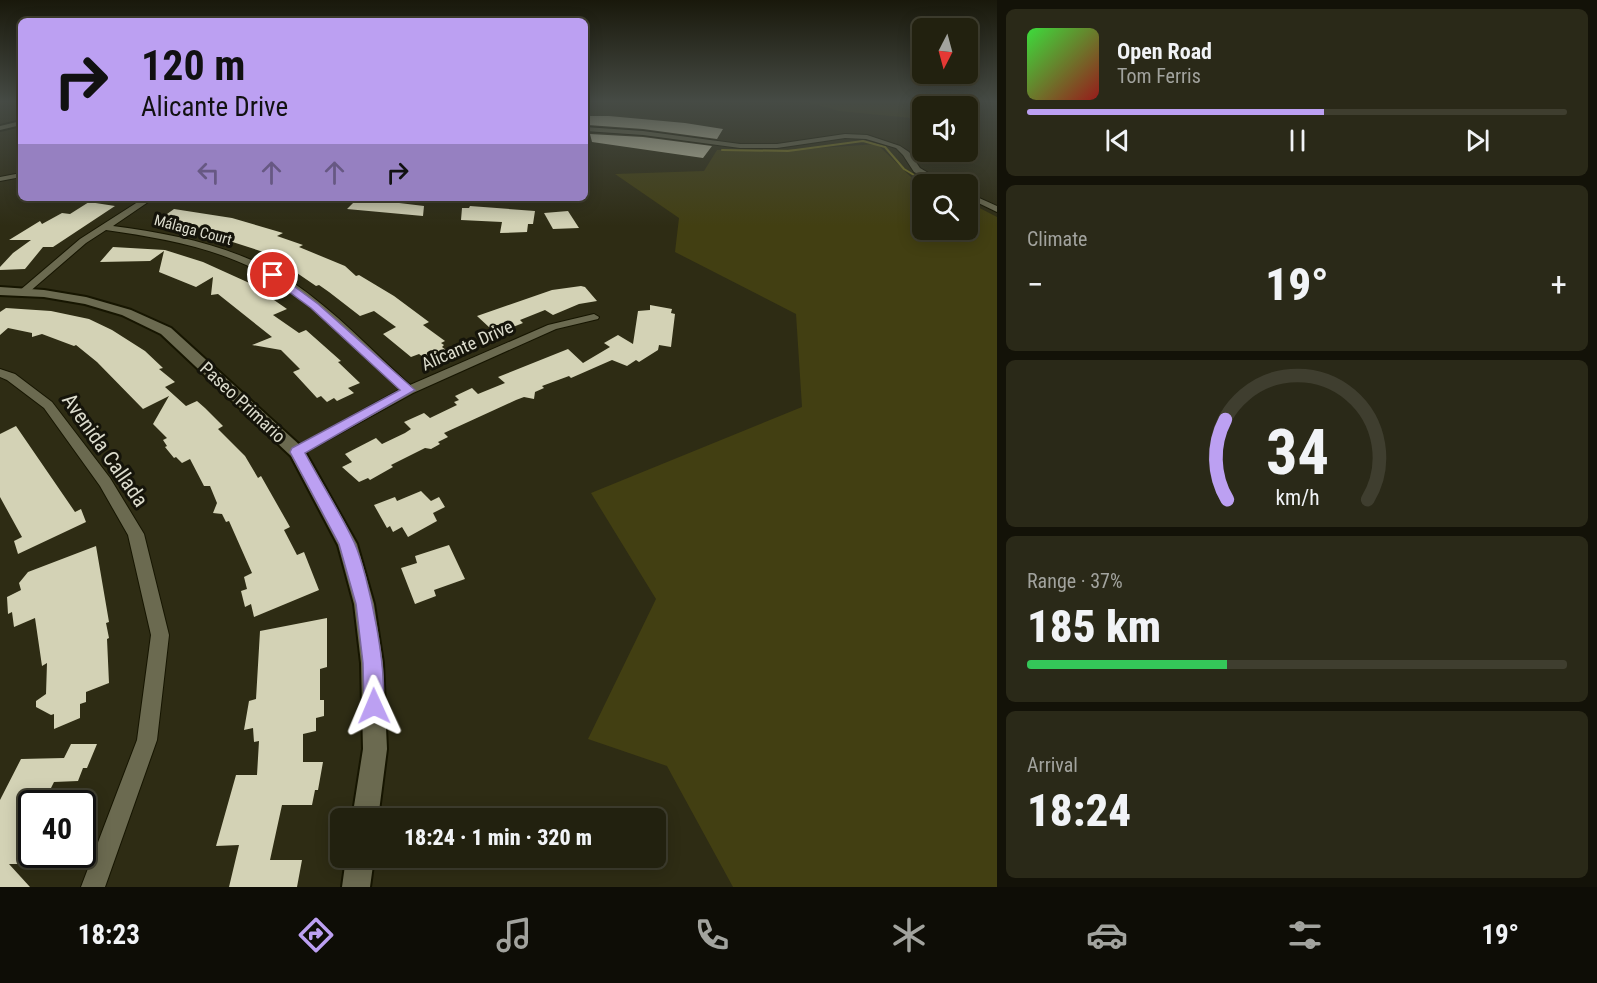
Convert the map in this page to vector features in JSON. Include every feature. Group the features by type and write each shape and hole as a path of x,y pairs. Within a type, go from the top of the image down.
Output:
{"street":[{"path":"708,143 750,146 798,143"},
{"path":"890,143 906,154 916,170 924,174"},
{"path":"0,179 18,176"},
{"path":"978,200 997,209"},
{"path":"24,291 65,254 102,227 145,201"},
{"name":"Málaga Court","path":"102,227 175,238 258,266 288,284 315,306 409,390"},
{"name":"Paseo Primario","path":"0,291 62,294 106,304 144,318 166,331 297,452 347,544 364,604 372,663 375,749 367,808"},
{"name":"Alicante Drive","path":"297,452 409,390 552,327 594,317"},
{"name":"Avenida Callada","path":"0,373 11,376 48,405 111,490 136,534 160,635 147,740 93,887"},
{"path":"357,887 359,868"}],"shaded area":[{"path":"877,144 912,178 912,240 978,240 978,207 997,217 997,887 733,887 667,766 588,739 656,599 591,493 802,407 796,314 675,252 679,218 615,174 704,171 717,150 804,149"}],"building":[{"path":"602,143 692,143 712,146 703,158"},
{"path":"355,201 383,201 424,206 423,216 347,209"},
{"path":"89,202 115,206 53,247 43,247 25,269 0,270 0,267 13,253 31,240 9,240 40,221 42,224 62,213 70,214"},
{"path":"470,206 535,211 533,224 528,224 527,232 500,233 502,222 461,220 462,208"},
{"path":"174,209 232,218 283,233 277,236 303,245 299,247 345,266 356,276 359,275 394,296 429,322 423,325 445,341 441,343 446,350 428,361 419,354 411,357 383,334 396,327 374,311 360,316 319,285 316,286 278,260 279,257 217,237 222,234 183,226 180,228 153,224"},
{"path":"568,211 579,228 553,229 544,213"},
{"path":"113,247 165,250 203,262 280,297 274,300 287,309 273,315 299,333 306,330 341,361 338,362 360,383 348,388 354,393 337,401 334,398 327,402 321,396 317,398 293,372 300,369 281,350 252,345 272,337 218,294 211,295 213,277 196,287 159,272 164,251 150,261 100,262"},
{"path":"585,287 597,301 579,304 553,315 545,310 520,320 523,323 503,331 497,325 490,328 477,316 552,290"},
{"path":"650,305 672,309 671,313 675,314 671,347 659,345 658,350 639,362 636,360 627,366 612,360 571,378 569,376 542,386 544,388 535,392 534,399 524,397 516,400 444,433 448,437 438,442 440,444 431,449 425,448 391,465 393,467 370,480 368,478 359,482 342,467 352,462 345,454 376,438 382,444 405,433 411,429 404,422 424,413 430,418 457,405 454,402 459,400 455,396 472,388 478,394 505,383 498,377 568,349 583,363 610,347 604,343 618,335 633,344 638,311 650,310"},
{"path":"6,308 51,311 89,319 112,330 145,351 163,368 159,369 175,382 165,387 186,406 197,401 205,408 223,426 218,429 245,456 258,478 261,476 290,527 284,530 297,555 304,552 319,590 254,617 251,604 245,607 241,591 247,589 244,577 252,573 229,521 226,522 222,514 213,513 217,503 210,486 204,486 190,459 182,463 176,457 174,458 165,447 167,446 163,440 167,438 153,424 169,396 143,409 97,362 76,345 42,334 32,337 32,333 8,328 0,335 0,312"},
{"path":"16,426 75,512 81,509 86,522 18,554 14,541 22,537 0,497 0,434"},
{"path":"421,491 431,501 439,497 445,507 433,513 437,521 408,537 402,527 393,532 390,526 387,528 374,505 395,497 397,501"},
{"path":"449,545 465,579 434,590 436,596 415,604 401,568 417,563 415,556"},
{"path":"96,546 109,622 106,623 109,638 107,639 109,683 86,692 86,702 80,704 80,718 54,729 54,714 51,715 36,707 36,701 46,694 47,663 42,666 35,618 14,627 12,612 8,614 7,597 21,590 19,583 28,572"},
{"path":"327,618 327,667 320,669 320,700 324,700 324,716 316,718 316,731 303,734 303,762 323,762 318,790 315,790 312,805 282,805 270,860 302,860 297,887 229,887 239,845 216,846 236,775 257,775 259,741 254,742 253,728 244,730 249,701 256,699 260,631"},
{"path":"71,744 97,744 87,768 83,768 78,781 54,782 50,790 18,790 18,864 9,864 30,887 0,887 0,800 21,759 64,758"}],"waterway":[{"path":"722,150 788,151 845,143"},
{"path":"872,143 885,147 904,169 912,174"}],"route":[{"path":"273,275 315,306 409,390 297,452 347,544 364,604 372,663 374,706"}]}
